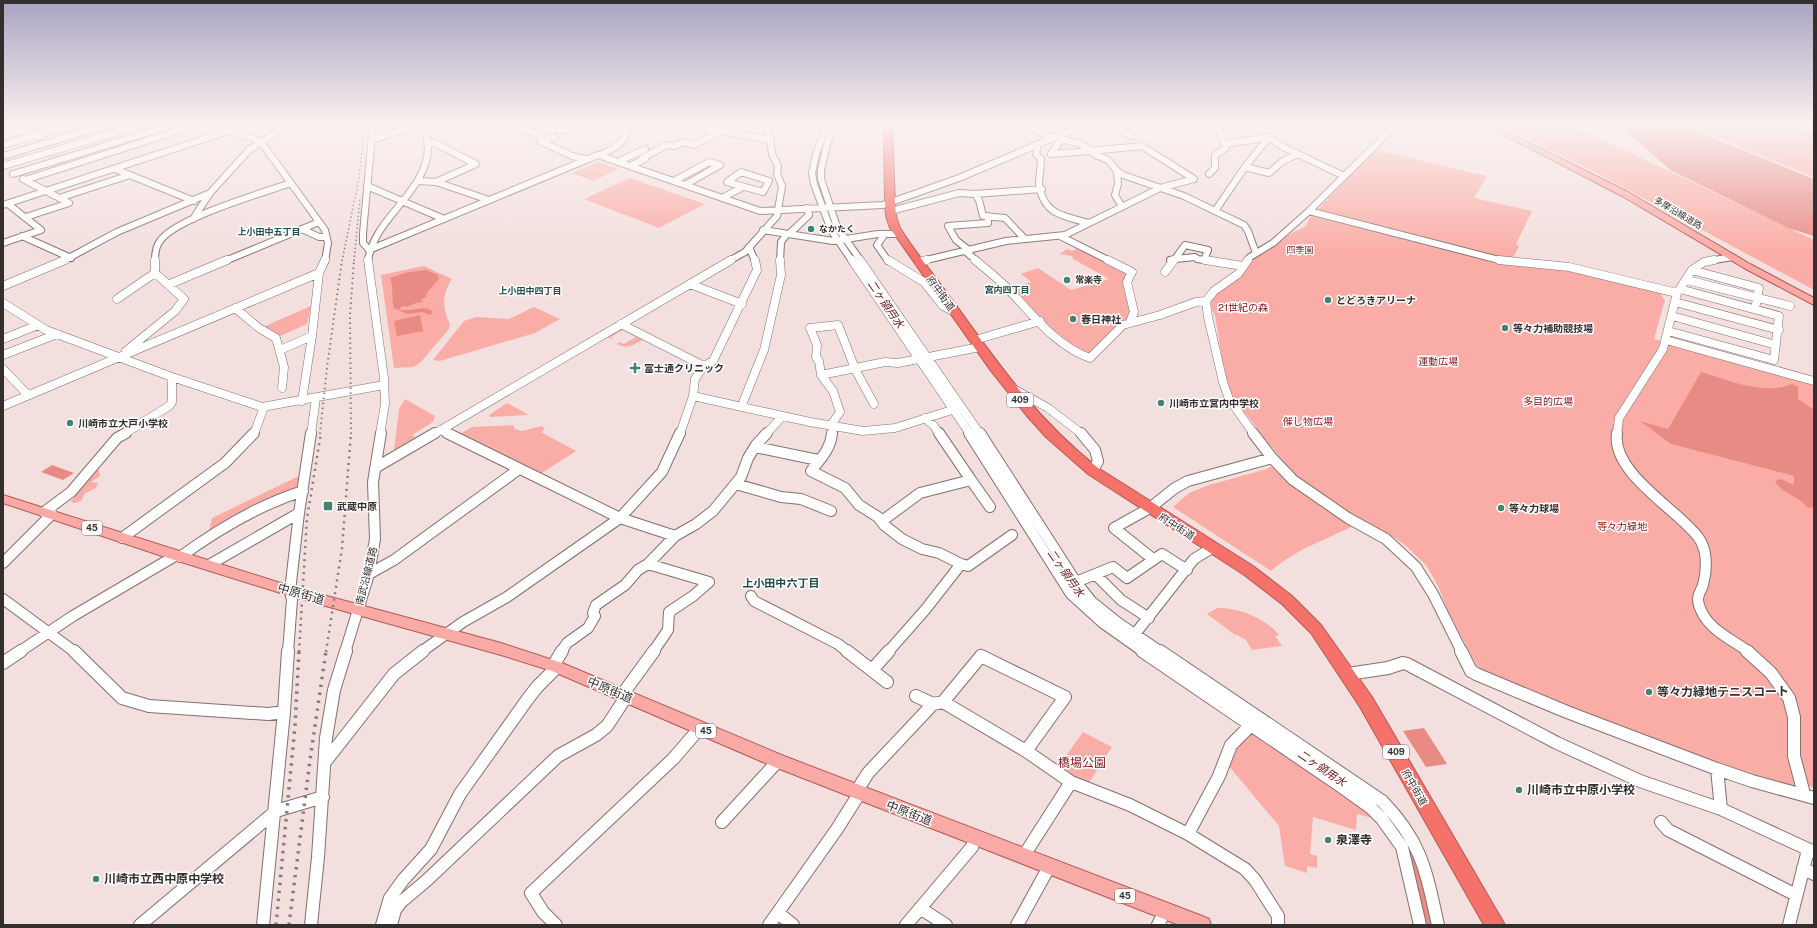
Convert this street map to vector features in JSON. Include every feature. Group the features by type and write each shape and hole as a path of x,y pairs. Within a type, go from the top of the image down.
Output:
{"highway":[{"name":"府中街道","path":"889,167 892,222 898,234 1010,387 1037,421 1060,445 1094,471 1248,570 1303,615 1316,629 1348,674 1496,925"}],"main road":[{"name":"多摩沿線道路","path":"1572,167 1625,194 1732,257 1814,302"},
{"name":"中原街道","path":"3,498 122,538 290,591 555,666 778,762 1049,867 1171,920 1202,925"}],"street":[{"path":"3,167 24,180 70,203 26,217"},
{"path":"13,174 34,167"},
{"path":"24,180 64,167"},
{"path":"6,204 120,167"},
{"path":"193,219 210,193 233,167"},
{"path":"280,167 326,232 324,265 319,273 312,336 302,401"},
{"path":"369,167 363,233 363,243 369,250 568,167"},
{"name":"南武沿線道路","path":"311,925 323,797 326,738 334,690 369,574 375,539 373,482 385,404 384,385 368,260 369,250 374,237 383,223 403,201 418,181 424,167"},
{"path":"436,182 469,167"},
{"path":"634,167 760,211 883,205 890,207 959,193 974,194 1042,189"},
{"path":"674,181 699,167"},
{"path":"685,185 716,167"},
{"path":"375,468 745,252 777,216 782,186 777,174 778,167"},
{"path":"814,167 812,173 814,184 826,207 827,223 841,240 922,358 993,452 1076,582 1098,607 1359,798 1383,819 1402,847 1420,925"},
{"path":"890,207 984,167"},
{"path":"1041,167 1039,183 1046,205 1054,213 1089,224"},
{"path":"1113,167 1117,172 1118,184 1115,195 1122,207"},
{"path":"919,262 968,252 1006,241 1024,238 1060,236 1089,224 1160,188 1194,179 1176,167"},
{"path":"1209,174 1215,170 1216,167"},
{"path":"1214,211 1245,167"},
{"path":"1246,167 1269,173 1276,167"},
{"path":"1326,167 1344,176"},
{"path":"1352,167 1309,211 1273,243 1256,252 1233,278 1214,291 1206,302 1219,366 1229,399 1272,458 1294,480 1307,491 1348,518 1386,539 1416,567 1433,594 1472,671 1476,674 1566,712 1752,782 1809,796"},
{"path":"115,169 194,201"},
{"path":"722,198 743,187 762,193 769,181 741,172 726,182 743,187"},
{"path":"1117,172 1184,196 1246,226 1252,247 1256,252"},
{"path":"59,198 130,175"},
{"path":"959,178 959,193"},
{"path":"418,181 436,182 489,200"},
{"path":"155,273 156,250 160,240 168,232 193,219 291,183"},
{"path":"367,186 444,219"},
{"path":"3,286 71,258 117,232 210,193"},
{"path":"974,194 979,200 983,216 1005,218 1024,238"},
{"path":"3,243 41,230 26,217 6,204"},
{"path":"742,405 764,350 781,275 781,242 809,215 807,208"},
{"path":"1309,211 1502,261 1569,267 1678,295 1756,309 1780,316 1774,360 1667,335"},
{"path":"988,216 988,223 948,226 949,234 1002,283 1060,341 1083,357 1090,358 1123,325 1160,315 1196,302 1206,302"},
{"path":"170,284 319,222"},
{"path":"302,229 319,237 326,237"},
{"path":"763,230 841,240 884,234 898,234"},
{"path":"884,234 877,244 885,258 889,262 924,282 943,306 955,312"},
{"path":"22,236 71,258"},
{"path":"1060,236 1132,272 1128,276 1127,282 1134,312 1130,322"},
{"path":"1165,272 1172,260 1185,245 1208,250 1204,260"},
{"path":"1707,245 1716,251 1709,256 1712,260"},
{"path":"325,762 394,674 463,622 507,597 620,518 662,472 683,428 693,396 695,379 704,366 713,362 742,304 756,270 754,257 749,247"},
{"path":"1732,257 1712,260 1696,266 1692,270 1678,295 1663,349 1619,418 1616,430 1617,444 1625,463 1636,478 1699,538 1706,560 1703,583 1698,598 1700,610 1707,621 1717,630 1747,650 1770,670 1782,688 1792,708 1793,749 1809,796"},
{"path":"1172,260 1195,258 1243,266"},
{"path":"1692,270 1759,288 1756,309"},
{"path":"118,358 175,311 184,299 170,284 155,273"},
{"path":"117,299 155,273"},
{"path":"3,406 319,273"},
{"path":"1687,280 1790,306"},
{"path":"690,284 742,304"},
{"path":"1678,295 1779,330"},
{"path":"3,302 38,326 57,334 172,378 264,407 384,385"},
{"path":"235,308 259,328 276,338 277,347 280,350 279,352 284,367 282,388"},
{"path":"1672,316 1776,345"},
{"path":"821,375 885,362 898,363 922,358 978,343 1040,321"},
{"path":"621,324 704,366"},
{"path":"831,425 839,414 839,410 833,391 821,375 819,361 816,357 818,350 815,341 810,335 810,328 838,325 856,371 874,404"},
{"path":"3,339 38,326"},
{"path":"3,355 57,334"},
{"path":"1667,335 1814,381"},
{"path":"280,350 312,336"},
{"path":"922,358 952,410 989,462 1064,584 1086,610 1110,630 1255,722 1369,791 1382,801 1412,835 1424,862 1438,925"},
{"path":"3,369 28,395"},
{"path":"3,563 48,513 71,492 117,438 169,406 172,402 172,378"},
{"path":"1010,387 1028,396 1065,419 1087,436 1097,455 1098,462 1094,471"},
{"path":"693,396 742,405 782,417 862,431 877,431 952,410"},
{"path":"263,925 276,811 292,600 290,591 299,513 316,398"},
{"path":"122,538 225,463 254,434 264,407"},
{"path":"382,925 390,898 403,880 431,849 460,794 526,700 555,666 567,643 591,624 595,616 593,612 596,605 625,585 638,570 648,564 675,536 696,524 713,511 741,477 749,454 782,417"},
{"path":"925,418 934,426 990,507"},
{"path":"831,425 834,434 833,442 811,471 845,488 859,505 878,517 884,525 902,539 922,549 939,553 968,566 1012,535"},
{"path":"441,430 620,518 675,536"},
{"path":"755,447 818,460"},
{"path":"1153,559 1114,528 1150,508 1175,488 1188,481 1272,458"},
{"path":"369,574 394,560 519,469"},
{"path":"882,521 920,494 971,480"},
{"path":"736,484 781,497 800,499 831,511"},
{"path":"3,663 49,631 202,541 278,500 303,491"},
{"path":"209,565 299,513"},
{"path":"1135,634 1194,560 1212,548"},
{"path":"1076,582 1096,575 1112,567 1124,578 1127,578 1162,554 1187,570"},
{"path":"391,925 395,910 401,902 426,882 558,756 596,735 607,726 624,696 668,630 669,612 693,596 709,582 648,564"},
{"path":"872,670 925,610 962,564"},
{"path":"1096,575 1119,600 1133,610 1149,618"},
{"path":"751,596 754,601 838,644 887,682"},
{"path":"4,600 71,648 122,698 149,706 268,714 284,712"},
{"path":"769,925 837,829 868,773 938,703 981,656 1065,697 1026,751"},
{"path":"1348,674 1388,668 1403,663 1407,664 1557,743 1640,781 1721,809 1811,851 1808,871 1796,895 1789,925"},
{"path":"916,696 938,703 1026,751 1071,782 1130,805 1188,834 1245,869 1255,880 1278,916 1278,925"},
{"path":"1188,834 1219,776 1231,745 1255,722"},
{"path":"556,925 543,912 531,893 673,759 699,728"},
{"path":"722,822 778,762"},
{"path":"1717,769 1721,809"},
{"path":"1023,857 1071,782"},
{"path":"140,925 276,811 323,797"},
{"path":"1661,822 1668,830 1796,895"},
{"path":"906,925 972,847 975,838"},
{"path":"1018,925 1049,867"},
{"path":"920,908 944,924"},
{"path":"778,913 792,925"}],"green space":[{"path":"585,167 614,167 619,169 593,181 572,173"},
{"name":"等々力緑地","path":"1358,167 1450,167 1487,176 1474,198 1532,211 1516,244 1519,246 1512,260 1552,267 1660,291 1665,300 1654,339 1814,383 1814,787 1789,784 1738,771 1536,695 1478,668 1448,611 1438,586 1426,565 1405,545 1395,538 1363,521 1292,555 1271,571 1173,507 1189,493 1209,485 1267,469 1282,460 1234,399 1226,381 1212,302 1218,293 1240,277 1255,258 1290,234 1305,227 1309,219"},
{"path":"1585,167 1661,167 1814,240 1814,290"},
{"path":"1790,167 1814,167 1814,177"},
{"path":"630,178 705,204 659,228 584,199"},
{"path":"1080,247 1130,272 1132,311 1128,321 1089,357 1064,341 1011,288 1031,282 1021,274 1038,268 1071,290 1109,279 1073,259 1072,256 1060,254 1067,249 1072,251"},
{"path":"424,266 452,279 446,290 444,301 444,307 450,324 449,329 420,363 413,367 394,368 381,275"},
{"path":"311,306 307,324 278,337 263,327"},
{"path":"534,307 560,319 535,333 440,361 433,360 464,321 476,317 509,319"},
{"path":"626,329 642,337 642,340 630,346 617,344 619,342 624,344 636,337 623,330 611,337 614,339 606,337 616,330"},
{"path":"405,399 435,416 433,422 412,435 416,437 394,450 399,409"},
{"path":"507,403 529,415 490,417 489,415"},
{"path":"513,425 515,429 522,431 542,426 545,429 541,432 576,451 539,475 458,435 472,427"},
{"path":"98,469 100,476 91,482 98,483 96,488 84,494 82,500 76,503 71,502 76,495 74,494 95,470"},
{"path":"299,476 297,491 209,532 212,518"},
{"path":"1217,608 1233,609 1251,615 1267,623 1279,635 1275,636 1282,646 1252,650 1246,640 1235,635 1207,614"},
{"name":"橋場公園","path":"1083,732 1112,747 1088,784 1058,767"},
{"path":"1250,732 1363,806 1376,819 1357,814 1356,830 1313,817 1310,854 1317,856 1317,868 1307,866 1307,873 1285,866 1279,826 1228,765 1231,755"}],"shaded area":[{"path":"1667,167 1785,167 1814,179 1814,236 1788,228"},
{"path":"426,270 438,275 439,279 426,294 427,296 421,300 423,302 406,307 403,306 399,309 408,310 426,308 433,312 432,314 429,315 423,312 407,314 394,308 390,278 405,273"},
{"path":"420,315 423,331 397,336 394,321"},
{"path":"1701,372 1746,386 1758,388 1781,387 1792,384 1798,387 1798,399 1814,410 1814,507 1808,508 1782,489 1775,481 1781,479 1794,485 1794,476 1671,444 1640,421 1668,429"},
{"path":"52,465 74,473 63,480 41,472"},
{"path":"1424,728 1447,764 1426,767 1403,731"}],"waterway":[{"name":"二ヶ領用水","path":"818,167 817,178 826,210 835,230 864,273"},
{"name":"二ヶ領用水","path":"1045,543 1071,585 1095,611"},
{"name":"二ヶ領用水","path":"1405,838 1412,854 1429,925"}],"railway":[{"path":"342,261 360,167"},
{"path":"354,261 360,198"},
{"path":"320,434 327,367 342,260"},
{"path":"351,433 350,315 354,260"},
{"path":"299,652 307,518 321,433"},
{"path":"326,652 342,548 351,433"},
{"path":"276,925 295,726 299,651"},
{"path":"289,925 310,760 326,651"}],"place":[{"name":"なかたく","path":"811,229"},
{"name":"常楽寺","path":"1067,280"},
{"name":"とどろきアリーナ","path":"1328,300"},
{"name":"春日神社","path":"1073,319"},
{"name":"等々力補助競技場","path":"1505,328"},
{"name":"富士通クリニック","path":"635,368"},
{"name":"川崎市立宮内中学校","path":"1161,403"},
{"name":"川崎市立大戸小学校","path":"70,423"},
{"name":"武蔵中原","path":"328,506"},
{"name":"等々力球場","path":"1501,508"},
{"name":"等々力緑地テニスコート","path":"1649,692"},
{"name":"川崎市立中原小学校","path":"1519,790"},
{"name":"泉澤寺","path":"1328,840"},
{"name":"川崎市立西中原中学校","path":"96,879"}],"district":[{"name":"上小田中五丁目","path":"269,232"},
{"name":"宮内四丁目","path":"1007,290"},
{"name":"上小田中四丁目","path":"530,291"},
{"name":"上小田中六丁目","path":"781,583"}],"park label":[{"name":"四季園","path":"1300,250"},
{"name":"21世紀の森","path":"1243,307"},
{"name":"運動広場","path":"1438,361"},
{"name":"多目的広場","path":"1548,401"},
{"name":"催し物広場","path":"1308,421"}]}
